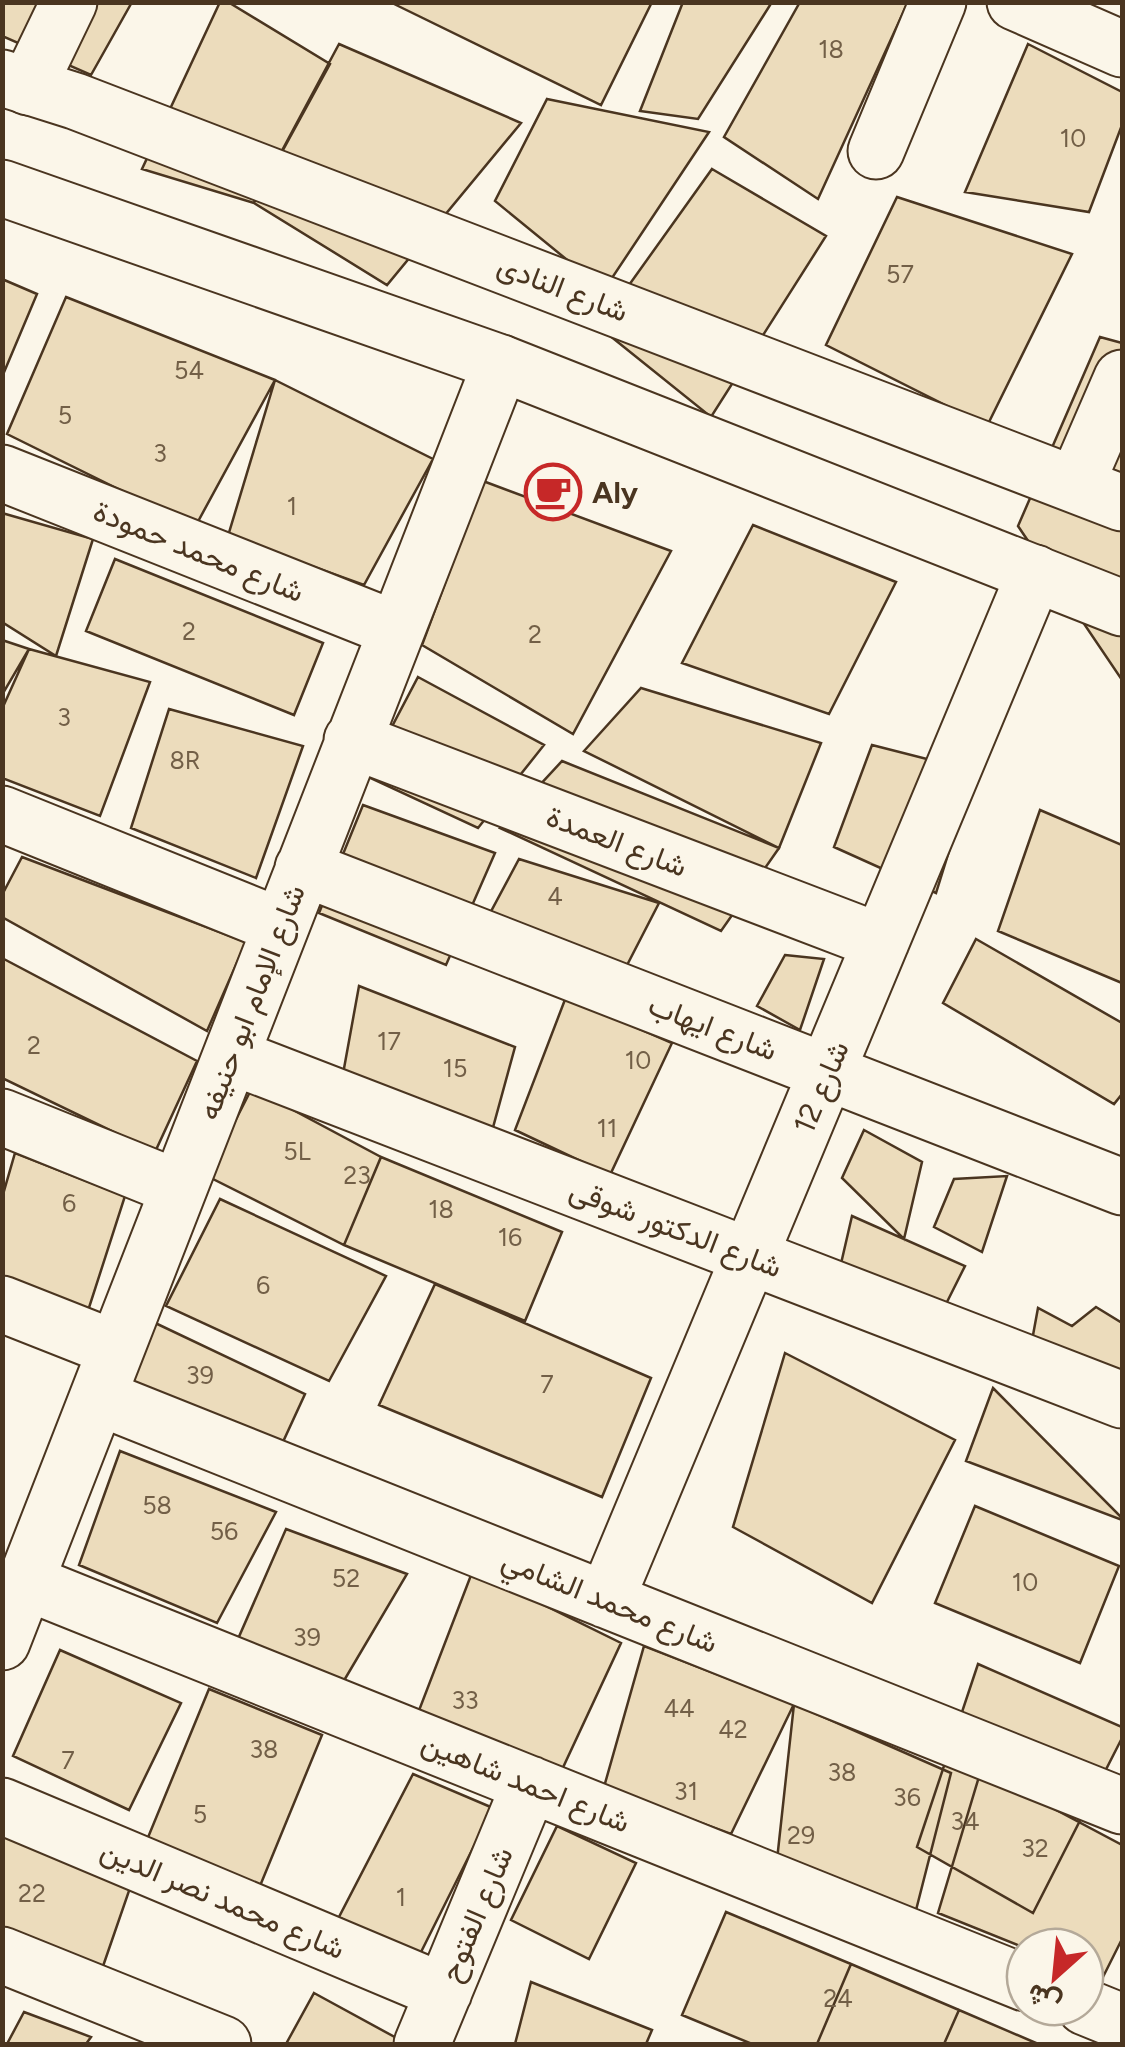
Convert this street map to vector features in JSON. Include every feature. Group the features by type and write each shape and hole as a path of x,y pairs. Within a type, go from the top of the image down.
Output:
{"street":[{"path":"15,82 69,2"},
{"path":"876,151 938,2"},
{"path":"1014,2 1122,49"},
{"name":"شارع النادى","path":"15,82 76,101 1099,494"},
{"path":"2,188 502,362 1122,608"},
{"name":"شارع الإمام ابو حنيفه","path":"2,1642 26,1582 25,1520 107,1373 502,362"},
{"path":"1099,494 1122,378"},
{"name":"شارع محمد حمودة","path":"2,473 395,629"},
{"name":"شارع 12","path":"606,1600 1035,573"},
{"name":"شارع العمدة","path":"352,740 881,942"},
{"path":"2,814 280,926"},
{"name":"شارع ايهاب","path":"304,868 1122,1187"},
{"name":"شارع الدكتور شوقى","path":"230,1056 1122,1400"},
{"path":"2,1117 178,1188"},
{"name":"شارع محمد الشامي","path":"2,1304 107,1373 606,1600 1122,1806"},
{"name":"شارع احمد شاهين","path":"26,1582 1005,1975"},
{"name":"شارع الفتوح","path":"422,2044 530,1784"},
{"name":"شارع محمد نصر الدين","path":"2,1806 444,1992"},
{"path":"2,1955 223,2044"}],"building":[{"path":"2,2 132,2 91,75 2,36"},
{"path":"220,2 228,2 330,64 254,203 142,169"},
{"path":"390,2 652,2 601,105"},
{"path":"683,2 772,2 698,119 640,111"},
{"path":"800,2 908,2 818,199 724,137"},
{"path":"339,44 521,123 387,285 254,203"},
{"path":"1028,44 1122,92 1122,125 1089,212 965,192"},
{"path":"547,99 709,132 604,290 495,201"},
{"path":"712,169 826,236 711,417 599,327"},
{"path":"897,197 1072,254 987,426 826,345"},
{"path":"2,279 37,294 2,377"},
{"path":"66,297 275,380 195,527 7,434"},
{"path":"1100,337 1122,343 1122,680 1018,526"},
{"path":"275,380 433,459 364,585 228,536"},
{"path":"483,481 671,551 573,734 422,645"},
{"path":"2,513 93,539 56,656 2,622"},
{"path":"753,525 896,582 829,714 682,663"},
{"path":"115,559 323,643 294,715 86,631"},
{"path":"2,640 29,649 2,695"},
{"path":"29,649 150,682 100,816 2,778 2,709"},
{"path":"418,677 544,745 478,828 366,776"},
{"path":"641,688 821,743 779,848 584,751"},
{"path":"169,709 303,746 256,878 131,828"},
{"path":"872,745 974,771 936,893 834,847"},
{"path":"562,761 779,848 721,931 500,828"},
{"path":"363,805 495,853 446,965 319,913"},
{"path":"1040,810 1122,845 1122,983 998,931"},
{"path":"22,857 246,942 207,1031 2,917 2,895"},
{"path":"519,859 659,903 624,971 465,960"},
{"path":"976,939 1122,1023 1122,1094 1114,1104 943,1003"},
{"path":"785,955 824,959 800,1030 757,1006"},
{"path":"2,958 197,1061 155,1152 2,1078"},
{"path":"359,986 515,1047 483,1164 343,1074"},
{"path":"566,997 672,1043 610,1175 515,1130"},
{"path":"252,1088 381,1157 344,1245 207,1176"},
{"path":"864,1130 922,1162 904,1239 842,1178"},
{"path":"15,1153 125,1196 86,1317 2,1277 2,1198"},
{"path":"381,1157 562,1232 525,1321 344,1245"},
{"path":"1007,1176 982,1252 934,1227 954,1179"},
{"path":"220,1199 386,1276 329,1381 166,1306"},
{"path":"852,1216 965,1266 943,1310 840,1268"},
{"path":"435,1284 651,1378 602,1497 379,1405"},
{"path":"1096,1307 1122,1323 1122,1379 1031,1346 1038,1308 1072,1326"},
{"path":"151,1321 305,1394 276,1457 121,1383"},
{"path":"785,1353 955,1440 872,1603 733,1527"},
{"path":"993,1388 1122,1518 1122,1520 966,1461"},
{"path":"120,1451 276,1512 217,1623 79,1565"},
{"path":"975,1506 1119,1566 1080,1663 935,1603"},
{"path":"286,1529 407,1574 339,1689 238,1639"},
{"path":"473,1570 621,1643 559,1776 418,1713"},
{"path":"644,1646 794,1704 731,1834 604,1787"},
{"path":"60,1650 181,1703 129,1810 13,1756"},
{"path":"978,1664 1122,1727 1122,1738 1033,1913 917,1847"},
{"path":"209,1689 322,1735 255,1898 142,1852"},
{"path":"794,1704 951,1773 914,1918 777,1860"},
{"path":"981,1770 1122,1845 1122,1939 1105,1973 1105,1927 1005,1927 1005,1940 938,1913"},
{"path":"413,1774 493,1808 418,1958 339,1917"},
{"path":"557,1826 636,1863 589,1959 511,1920"},
{"path":"2,1834 130,1888 101,1972 2,1932"},
{"path":"726,1912 851,1964 817,2044 752,2044 682,2015"},
{"path":"851,1964 959,2010 944,2044 817,2044"},
{"path":"531,1982 652,2030 646,2044 515,2044"},
{"path":"314,1993 402,2041 286,2044"},
{"path":"959,2010 1036,2043 944,2044"},
{"path":"24,2012 91,2037 86,2044 7,2044"}],"place":[{"name":"Aly","path":"553,492"}]}
